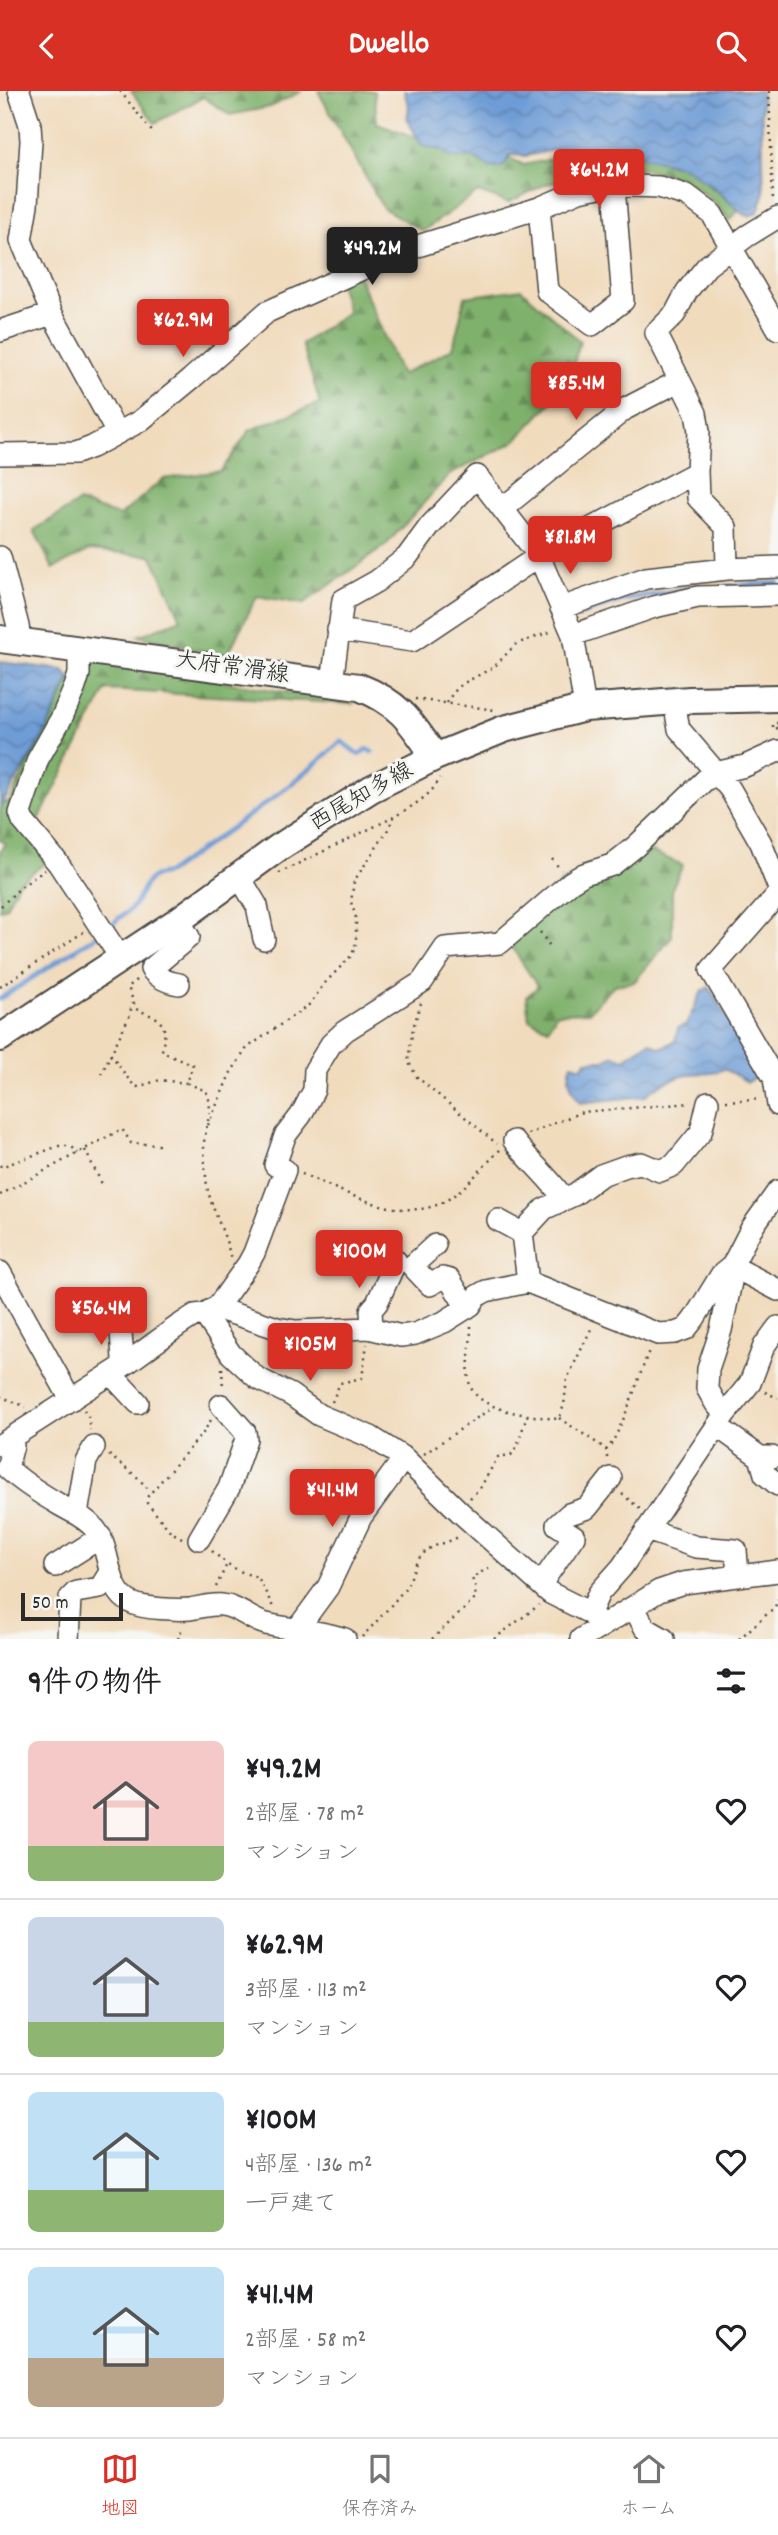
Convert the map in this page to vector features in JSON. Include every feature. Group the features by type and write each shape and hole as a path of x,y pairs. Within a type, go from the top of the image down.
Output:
{"main road":[{"name":"大府常滑線","path":"10,640 359,687 383,697 401,710 433,758"},
{"name":"西尾知多線","path":"0,1038 179,920 278,848 359,796 433,758 504,729 585,708 778,698"}],"street":[{"path":"19,91 30,125 31,141 27,205 21,240 52,314 117,433"},
{"path":"539,208 547,291 592,325 623,300 614,186"},
{"path":"0,454 76,453 140,421 267,311 402,251 539,208 579,191 614,186 659,187 688,197 712,214 778,329"},
{"path":"727,569 726,527 698,498 699,431 696,413 656,333 675,314 687,291 707,266 732,246 777,218"},
{"path":"0,331 52,314"},
{"path":"503,508 625,409 679,381"},
{"path":"338,630 412,641 539,556 697,472"},
{"path":"332,682 343,600 377,581 407,557 430,526 477,476 539,556 567,622 585,708"},
{"path":"0,557 18,627 10,640"},
{"path":"567,622 646,578 727,569 778,567"},
{"path":"567,622 698,597 778,595"},
{"path":"79,648 79,674 75,687 62,717 38,759 20,813 23,821 58,863 120,957"},
{"path":"674,702 679,729 730,789 761,843 778,887"},
{"path":"211,1310 254,1253 285,1170 275,1165 285,1136 301,1115 314,1090 316,1070 331,1044 345,1031 422,982 445,949 500,943 571,881 612,865 676,810 705,780 778,751"},
{"path":"239,876 255,901 264,939"},
{"path":"778,894 711,970 774,1079 778,1104"},
{"path":"178,984 156,976 151,968 189,937 179,920"},
{"path":"528,1282 522,1233 544,1209 601,1175 626,1166 641,1163 660,1171 674,1164 701,1132 709,1102"},
{"path":"508,1145 526,1156 554,1184 564,1199"},
{"path":"5,1443 195,1315 211,1310 225,1311 277,1328 296,1331 370,1328 401,1336 415,1334 444,1322 486,1291 528,1282 656,1333 675,1333 686,1329 721,1275 731,1268 751,1229 778,1191"},
{"path":"498,1220 522,1233"},
{"path":"435,1245 412,1266 430,1285 442,1278 450,1280 469,1306"},
{"path":"370,1328 371,1310 396,1261"},
{"path":"731,1268 778,1290"},
{"path":"731,1268 732,1277 721,1330 708,1369 707,1388 721,1420 766,1457 765,1474 778,1485"},
{"path":"0,1272 71,1400"},
{"path":"211,1310 231,1354 257,1378 291,1395 323,1417 371,1437 406,1460 465,1517 546,1588 595,1619 634,1608 659,1591 683,1583 778,1571"},
{"path":"118,1369 123,1359 120,1318"},
{"path":"581,1639 595,1619 599,1593 622,1567 721,1420 750,1383 764,1346 778,1327"},
{"path":"118,1369 138,1403"},
{"path":"199,1539 229,1488 246,1439 245,1432 221,1405"},
{"path":"5,1443 13,1445 3,1472 77,1514 94,1528 108,1556 110,1572 123,1598 134,1604 186,1609 230,1606 256,1621 345,1639"},
{"path":"77,1514 86,1461 94,1447"},
{"path":"301,1632 328,1587 360,1517 406,1460"},
{"path":"546,1588 574,1536 557,1525 569,1514 587,1509 611,1478"},
{"path":"647,1530 696,1547 736,1550 738,1576"},
{"path":"55,1566 100,1537"},
{"path":"68,1639 69,1598 76,1592 100,1587 110,1572"},
{"path":"634,1608 645,1628 664,1639"}],"path":[{"path":"120,91 154,134"},
{"path":"769,91 773,202 777,218"},
{"path":"447,703 462,684 494,667 516,644 525,639 543,636 567,622"},
{"path":"413,699 505,711"},
{"path":"778,723 773,723 773,729 778,728"},
{"path":"276,875 415,804 440,778 433,758"},
{"path":"208,1125 230,1074 247,1048 310,1004 324,984 352,955 356,943 356,918 351,902 354,881 390,827 392,818"},
{"path":"1,906 22,886 58,863"},
{"path":"530,919 552,949"},
{"path":"0,987 97,922"},
{"path":"151,968 128,987 132,1001 136,1009 159,1019 164,1025 166,1031 162,1051 193,1065 187,1083"},
{"path":"411,989 414,995 422,1000 409,1047 409,1065 417,1077 508,1145"},
{"path":"101,1074 130,1015 132,1001"},
{"path":"110,1055 118,1062 132,1085 137,1087 160,1080 187,1083 206,1091 211,1106 204,1144 206,1180 232,1261"},
{"path":"0,1195 122,1129 131,1143 159,1145"},
{"path":"0,1165 1,1167 59,1146 70,1146 77,1153"},
{"path":"84,1149 102,1184"},
{"path":"469,1306 469,1380 475,1392 493,1407 528,1415 559,1418 564,1405 567,1379 601,1311"},
{"path":"323,1417 340,1383 362,1378 370,1328"},
{"path":"606,1450 610,1448 619,1427 656,1333"},
{"path":"0,1396 31,1411 39,1421"},
{"path":"406,1460 493,1407"},
{"path":"360,1639 408,1585 418,1559 425,1551 455,1539 498,1457 511,1455 528,1415"},
{"path":"432,1639 474,1600 477,1590 472,1578 508,1555"},
{"path":"209,1606 227,1565"},
{"path":"494,1639 532,1611 546,1588"},
{"path":"739,1639 775,1607 778,1599"}],"green space":[{"path":"131,91 302,91 270,107 230,115 203,97 155,123"},
{"path":"318,91 374,91 377,123 457,152 494,151 524,165 620,144 697,170 711,188 743,205 730,220 707,196 683,178 639,168 546,184 508,203 478,192 423,231 383,208"},
{"path":"357,273 401,375 453,348 465,297 521,289 580,341 568,385 514,442 449,475 385,546 303,604 257,596 227,656 138,636 181,619 152,556 90,550 53,569 34,530 79,502 120,516 163,479 221,471 250,430 320,403 302,344 348,312 339,283"},
{"path":"82,657 354,704 106,690 34,829 51,859 18,883 6,907 0,910 0,851 5,844 0,840 0,801 9,803"},
{"path":"640,847 683,865 672,888 672,937 634,982 614,985 589,1012 557,1013 548,1028 529,1019 526,997 538,987 508,941 561,883"}],"water":[{"path":"404,91 761,91 764,195 758,212 750,216 743,214 713,187 684,167 636,155 590,148 558,149 526,156 510,155 501,168 489,167 474,158 450,157 442,150 422,146 407,119 409,108"},
{"path":"0,662 63,670 70,678 46,731 0,808"},
{"path":"709,987 760,1074 748,1082 724,1069 691,1074 666,1082 646,1096 580,1103 569,1080 572,1064 583,1067 586,1061 605,1060 614,1055 624,1059 650,1042 660,1048 675,1041 678,1028 686,1025 702,991"}],"waterway":[{"path":"726,586 778,583"},
{"path":"579,616 623,600 693,588"},
{"path":"110,929 115,921 134,905 149,880 168,873 257,810 341,741 359,755 367,749 372,752"},
{"path":"0,999 99,934"}]}
